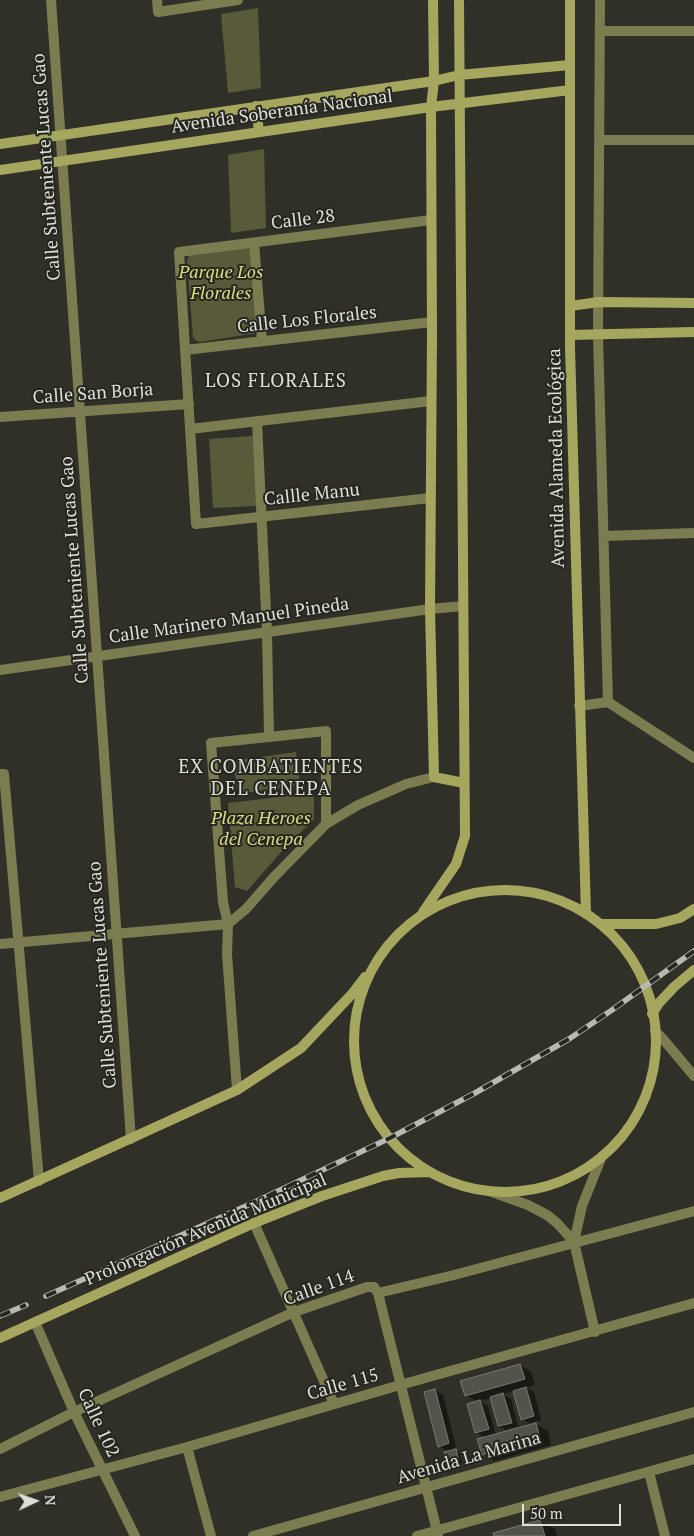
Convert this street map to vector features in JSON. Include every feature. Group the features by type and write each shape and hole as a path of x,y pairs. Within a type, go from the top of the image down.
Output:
{"main road":[{"path":"433,0 430,609 434,777 464,783"},
{"path":"421,915 456,864 465,836 459,0"},
{"name":"Avenida Alameda Ecológica","path":"570,0 570,335 586,914"},
{"name":"Avenida Soberanía Nacional","path":"0,144 460,76 570,66"},
{"name":"Avenida Soberanía Nacional","path":"0,170 431,107 570,90"},
{"path":"256,106 258,132"},
{"path":"570,306 599,302 694,303"},
{"path":"570,335 694,332"},
{"name":"Prolongación Avenida Municipal","path":"0,1198 236,1090 301,1048 352,994 394,938 421,915 436,906 468,894 503,890 538,894 563,902 586,914 600,924 634,964 645,987 652,1014 654,1031 653,1066 643,1100 626,1130 602,1156 573,1176 549,1185 523,1191 488,1191 454,1183 431,1172 409,1158 385,1132 367,1102 361,1086 355,1051 356,1016 366,982 374,966"},
{"path":"600,924 656,924 680,918 694,909"},
{"path":"652,1014 669,992 694,970"},
{"name":"Prolongación Avenida Municipal","path":"0,1338 254,1223 371,1179 399,1173 431,1172"}],"street":[{"name":"Calle Subteniente Lucas Gao","path":"51,0 131,1139"},
{"path":"157,0 158,12 238,0"},
{"path":"600,0 598,335 608,702"},
{"path":"600,31 694,32"},
{"path":"600,140 694,140"},
{"name":"Calle 28","path":"185,350 179,252 431,220"},
{"path":"254,243 262,341"},
{"name":"Calle Los Florales","path":"185,350 432,322"},
{"path":"185,350 190,429 431,401"},
{"name":"Calle San Borja","path":"0,417 189,404"},
{"path":"257,421 267,632 269,736"},
{"name":"Callle Manu","path":"190,429 196,524 430,498"},
{"path":"604,536 694,533"},
{"name":"Calle Marinero Manuel Pineda","path":"0,670 430,609 463,606"},
{"path":"579,706 608,702 694,758"},
{"path":"236,1090 226,954 228,924 223,902 211,743 326,731 326,824"},
{"path":"2,774 19,942 39,1181"},
{"path":"0,944 117,932 228,924 246,908 326,824 358,805 406,784 434,777"},
{"path":"654,1031 694,1076"},
{"path":"595,1332 574,1242 582,1206 602,1156"},
{"path":"488,1191 528,1205 547,1215 574,1242"},
{"name":"Calle 114","path":"0,1449 74,1412 294,1312 367,1288 374,1287 378,1293 454,1275 694,1211"},
{"path":"254,1223 334,1404"},
{"path":"378,1293 438,1533"},
{"name":"Calle 115","path":"0,1497 187,1447 694,1303"},
{"name":"Calle 102","path":"35,1322 74,1412 135,1536"},
{"name":"Avenida La Marina","path":"253,1536 694,1412"},
{"path":"187,1447 211,1536"},
{"path":"417,1536 438,1533 694,1459"},
{"path":"649,1472 665,1536"}],"green space":[{"path":"258,8 261,88 228,93 221,14"},
{"path":"264,149 266,228 231,233 228,155"},
{"name":"Parque Los Florales","path":"247,246 252,249 257,333 197,341 193,338 187,260 191,253"},
{"path":"253,436 257,506 213,508 209,439"},
{"path":"296,752 300,785 238,794 233,761"},
{"name":"Plaza Heroes del Cenepa","path":"314,793 314,819 282,851 247,891 235,887 228,803"}],"building":[{"path":"520,1364 525,1379 465,1396 460,1381"},
{"path":"526,1387 534,1416 521,1420 513,1391"},
{"path":"435,1389 449,1443 438,1447 424,1392"},
{"path":"503,1393 512,1423 498,1426 490,1397"},
{"path":"480,1400 489,1429 475,1433 467,1404"},
{"path":"536,1423 540,1439 482,1455 477,1439"},
{"path":"456,1449 459,1461 447,1465 444,1452"},
{"path":"540,1520 545,1536 494,1536 493,1533"}],"railway":[{"path":"46,1296 257,1201 390,1138 475,1093 569,1039 694,951"},
{"path":"0,1316 26,1305"}],"district":[{"name":"LOS FLORALES","path":"276,382"},
{"name":"EX COMBATIENTES DEL CENEPA","path":"271,779"}]}
